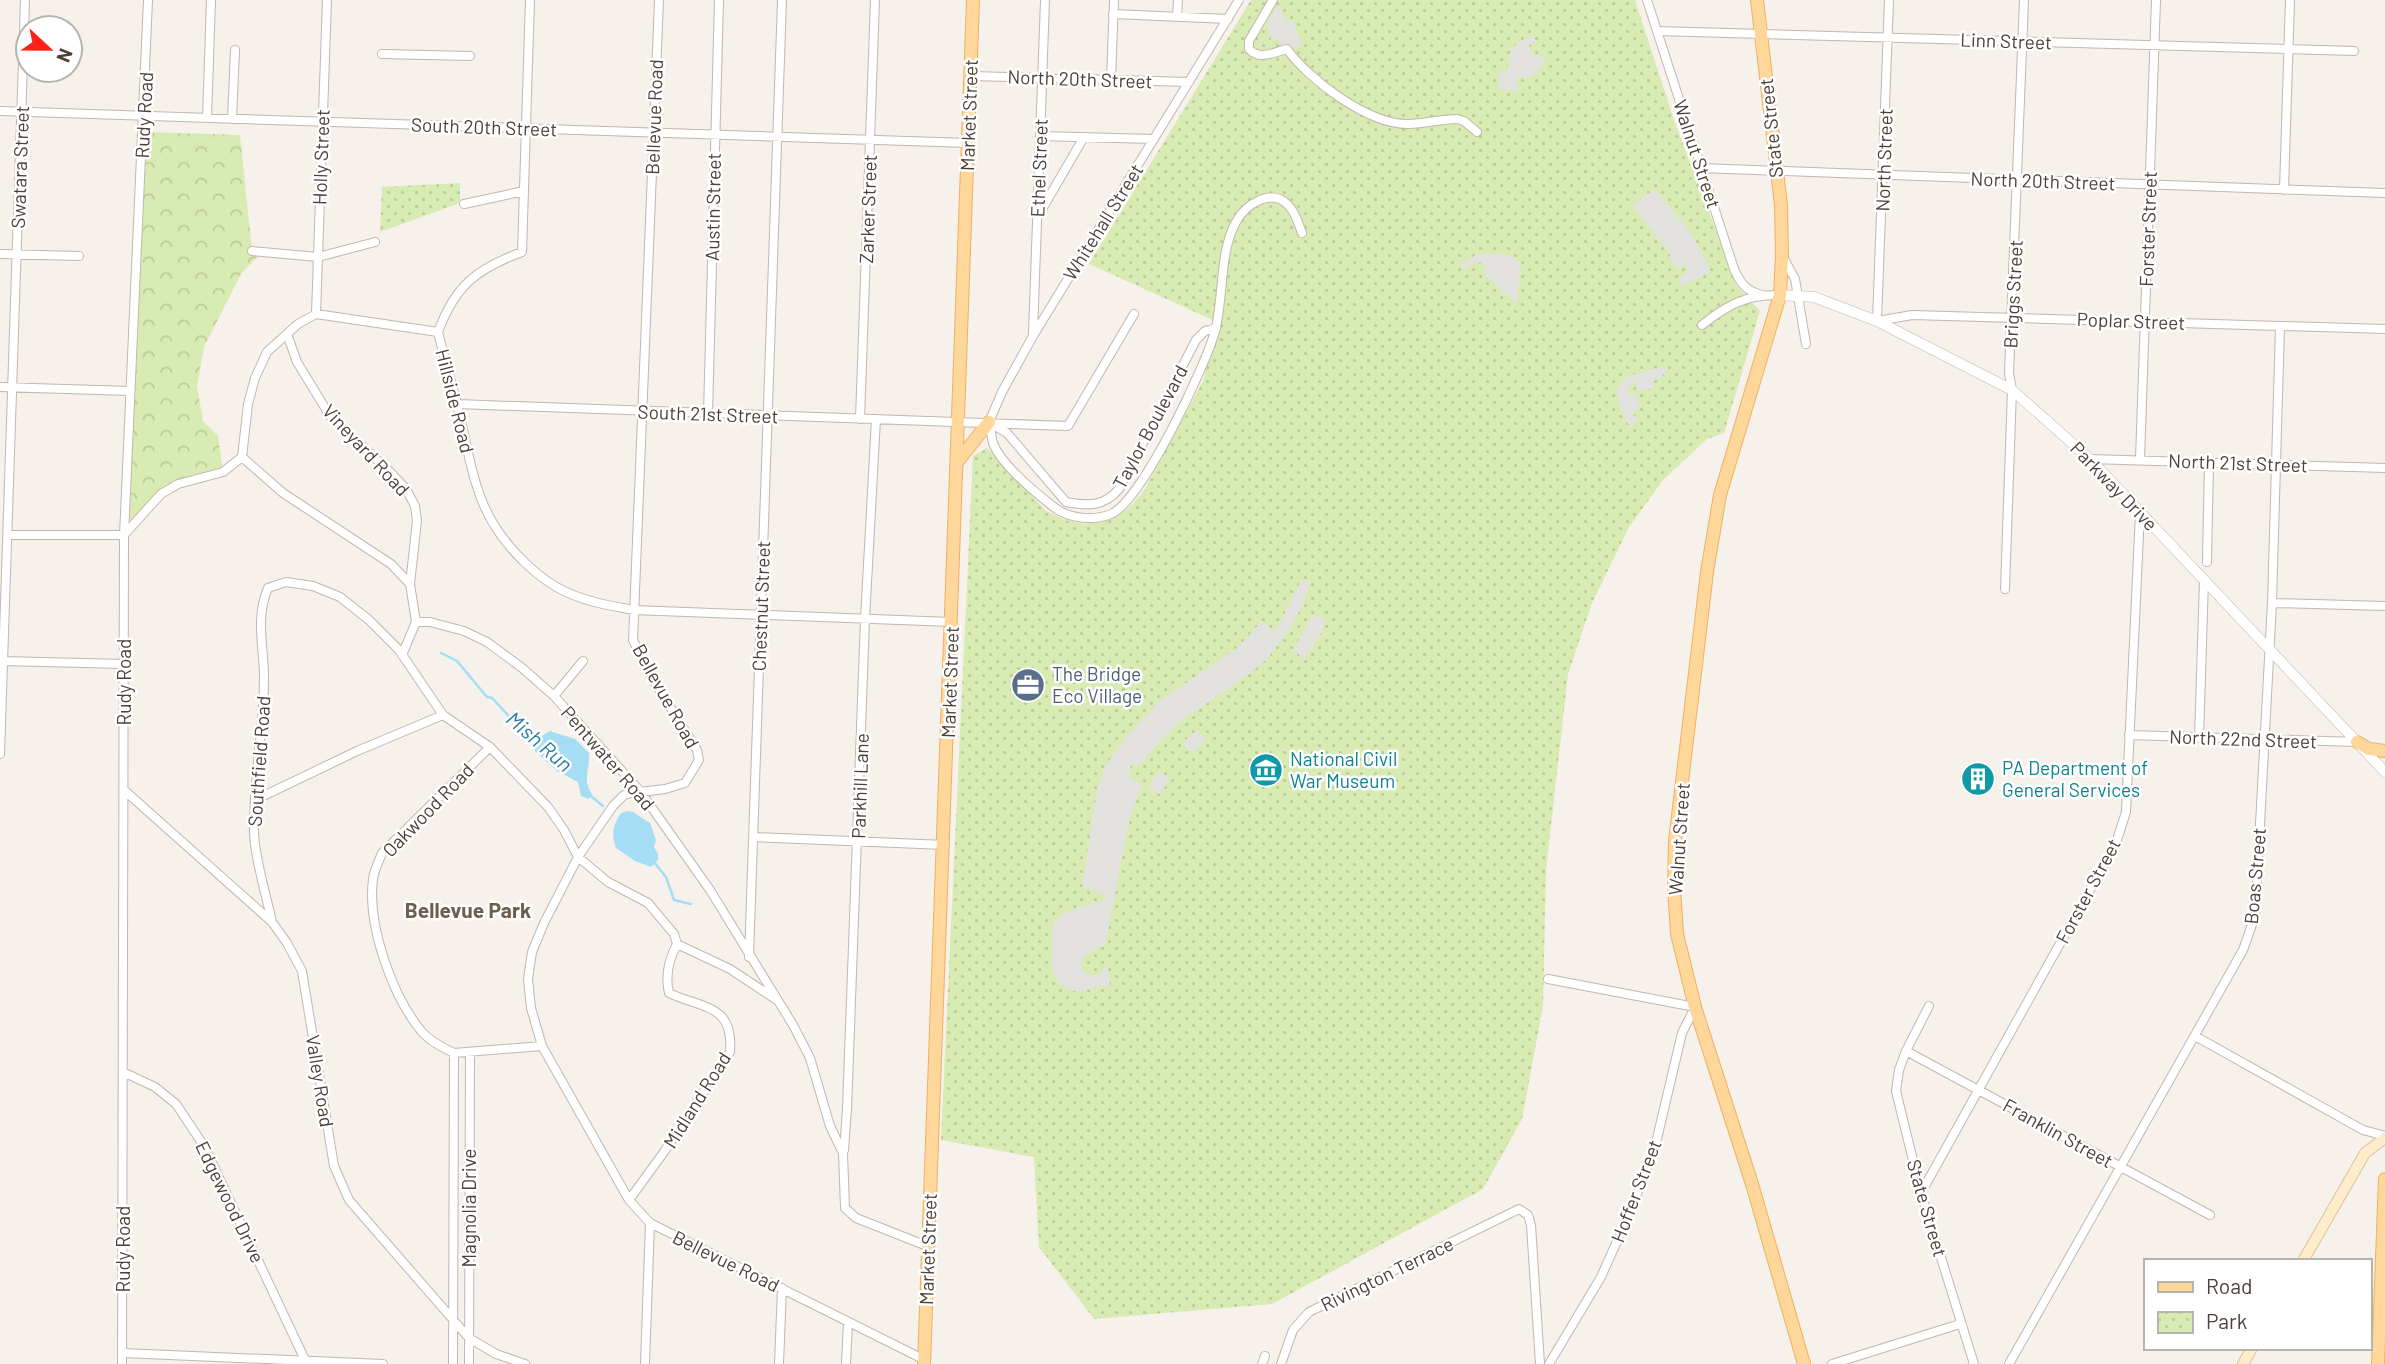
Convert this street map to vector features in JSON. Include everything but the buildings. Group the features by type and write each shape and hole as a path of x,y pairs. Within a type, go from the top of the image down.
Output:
{"main road":[{"name":"Market Street","path":"925,1362 973,0"},
{"name":"State Street","path":"1757,0 1781,205 1780,295"},
{"name":"Walnut Street","path":"1780,295 1720,495 1707,572 1675,841 1674,888 1677,934 1695,1007 1752,1184 1804,1364"},
{"path":"958,461 989,422"},
{"path":"2357,742 2369,749 2385,751"},
{"path":"2304,1259 2365,1153 2385,1137"},
{"path":"2378,1364 2385,1179"}],"street":[{"name":"Swatara Street","path":"0,754 25,0"},
{"name":"Rudy Road","path":"122,1364 124,535 148,0"},
{"path":"207,118 211,0"},
{"name":"Holly Street","path":"316,314 327,0"},
{"path":"438,332 445,312 476,273 522,252 530,0"},
{"name":"Bellevue Road","path":"659,0 633,640 650,675 697,750 699,760 685,783 624,795 612,806 578,857 532,951 528,979 531,1008 542,1046 629,1200 650,1223 925,1362"},
{"name":"Austin Street","path":"708,414 719,0"},
{"name":"Chestnut Street","path":"749,957 782,0"},
{"name":"Zarker Street","path":"860,418 875,0"},
{"name":"Ethel Street","path":"1033,336 1045,0"},
{"path":"1111,80 1114,0"},
{"path":"1177,16 1178,0"},
{"name":"Whitehall Street","path":"989,422 1014,368 1239,0"},
{"path":"1273,0 1249,41 1249,49 1254,55 1263,56 1287,49 1298,64 1349,103 1386,120 1406,124 1457,120 1464,121 1477,132"},
{"name":"Walnut Street","path":"1647,0 1734,269 1741,284 1762,295"},
{"name":"North Street","path":"1877,321 1889,0"},
{"name":"Briggs Street","path":"2005,589 2012,390 2009,373 2024,0"},
{"name":"Forster Street","path":"2140,459 2156,0"},
{"path":"2284,190 2290,0"},
{"path":"1113,14 1228,19"},
{"name":"Linn Street","path":"1657,31 2354,51"},
{"path":"232,119 235,50"},
{"path":"382,54 470,56"},
{"name":"North 20th Street","path":"971,76 1189,82"},
{"name":"South 20th Street","path":"0,111 968,143"},
{"path":"1040,136 1154,139"},
{"path":"1037,218 1084,137"},
{"name":"North 20th Street","path":"1701,168 2385,193"},
{"path":"464,204 524,191"},
{"name":"Taylor Boulevard","path":"989,422 994,445 1016,474 1059,511 1083,519 1112,514 1133,494 1159,452 1199,373 1216,328 1227,249 1234,224 1245,209 1261,198 1278,199 1288,204 1302,233"},
{"path":"252,251 318,257 375,242"},
{"path":"0,254 79,256"},
{"name":"State Street","path":"1782,256 1795,279 1806,344"},
{"path":"1702,325 1736,301 1762,295 1780,295"},
{"name":"Parkway Drive","path":"1780,295 1814,298 1877,321 2012,390 2090,459 2385,772"},
{"path":"8,535 124,535 161,494 178,484 223,472 242,457 248,404 255,378 267,352 316,314"},
{"name":"Hillside Road","path":"316,314 438,332 471,464 486,509 511,547 543,578 566,592 634,611 951,622"},
{"path":"959,422 1068,426 1134,314"},
{"name":"Poplar Street","path":"1877,321 1912,315 2385,329"},
{"name":"Boas Street","path":"2010,1364 2243,950 2255,916 2272,603 2280,326"},
{"name":"Taylor Boulevard","path":"989,422 1007,433 1066,502 1094,505 1111,499 1119,489 1196,340 1205,331 1216,328"},
{"name":"Vineyard Road","path":"287,334 297,362 330,416 391,473 406,489 415,506 417,521 410,584 416,622"},
{"path":"0,387 131,391"},
{"name":"South 21st Street","path":"457,404 959,422"},
{"name":"Parkhill Lane","path":"843,1153 848,1109 865,619 876,419"},
{"path":"242,457 284,493 391,564 410,584"},
{"name":"North 21st Street","path":"2090,459 2385,468"},
{"path":"2207,562 2208,461"},
{"name":"Forster Street","path":"1921,1193 2116,843 2126,813 2140,513"},
{"path":"2199,738 2203,580"},
{"name":"Southfield Road","path":"272,922 254,836 264,676 260,640 261,605 268,589 286,582 313,586 340,597 369,620 402,654"},
{"path":"2272,603 2385,606"},
{"path":"416,622 402,654 443,715 490,747 548,807 578,857 608,882 649,903 674,934 677,944 730,969 777,1000"},
{"name":"Pentwater Road","path":"416,622 447,626 487,642 554,696 640,791 710,890 749,957"},
{"path":"2,661 124,664"},
{"path":"554,696 583,661"},
{"path":"255,800 357,751 443,715"},
{"name":"North 22nd Street","path":"2129,736 2357,742"},
{"name":"Oakwood Road","path":"454,1053 424,1034 404,1006 376,937 372,907 373,876 382,853 490,747"},
{"name":"Valley Road","path":"124,790 272,922 287,943 302,971 334,1166 349,1200 469,1338 496,1354 525,1364"},
{"path":"753,837 945,845"},
{"name":"Midland Road","path":"629,1200 730,1052 732,1033 724,1019 713,1009 669,993 667,983 671,955 677,944"},
{"path":"749,957 810,1058 830,1126 843,1153 845,1208 856,1217 927,1246"},
{"path":"1548,979 1695,1007"},
{"name":"State Street","path":"1929,1006 1906,1051 1899,1070 1896,1091 1921,1193 1974,1364"},
{"name":"Hoffer Street","path":"1549,1364 1601,1277 1630,1212 1655,1147 1682,1033 1695,1007"},
{"path":"2195,1036 2363,1130 2385,1137"},
{"path":"454,1053 542,1046"},
{"name":"Franklin Street","path":"1906,1051 2210,1215"},
{"name":"Magnolia Drive","path":"469,1364 470,1052"},
{"name":"Magnolia Drive","path":"453,1364 454,1053"},
{"name":"Edgewood Drive","path":"123,1072 155,1087 176,1104 204,1146 305,1360"},
{"name":"Rivington Terrace","path":"1282,1364 1293,1330 1309,1312 1519,1209 1528,1215 1531,1225 1540,1364"},
{"path":"645,1364 650,1223"},
{"path":"779,1364 782,1288"},
{"path":"846,1364 848,1322"},
{"path":"1832,1364 1960,1324"},
{"path":"122,1353 383,1364"}],"green space":[{"path":"1251,0 1635,0 1673,117 1737,286 1760,311 1724,433 1707,439 1663,480 1629,527 1592,603 1568,674 1546,870 1543,1006 1522,1119 1483,1189 1272,1304 1094,1319 1039,1247 1034,1157 941,1140 973,456 987,448 1046,511 1065,520 1085,524 1117,516 1131,506 1145,489 1204,379 1215,321 1089,264"},
{"path":"148,132 240,135 252,251 262,252 241,274 204,347 197,386 203,421 218,436 223,472 161,494 124,535 130,391"},
{"path":"460,183 460,203 380,232 382,187"}],"shaded area":[{"path":"1279,5 1286,21 1293,20 1302,45 1293,49 1279,44 1279,38 1271,40 1267,22"},
{"path":"1533,35 1536,41 1529,45 1534,56 1546,57 1542,67 1527,78 1517,77 1516,84 1520,92 1499,89 1499,72 1507,71 1511,50 1518,42"},
{"path":"1656,190 1692,234 1711,272 1682,286 1677,278 1688,271 1685,264 1677,269 1669,257 1671,254 1632,206"},
{"path":"1477,254 1505,254 1519,261 1521,267 1517,304 1485,275 1483,265 1479,262 1465,269 1460,266"},
{"path":"1661,367 1667,369 1659,381 1657,378 1653,380 1654,388 1638,391 1634,381 1628,388 1628,394 1636,393 1640,408 1633,411 1633,416 1638,417 1631,428 1618,401 1617,390 1622,380 1631,375"},
{"path":"1301,580 1310,582 1303,605 1268,658 1177,724 1139,767 1132,763 1129,771 1132,780 1143,784 1130,816 1105,946 1100,946 1083,957 1080,965 1085,973 1093,976 1102,972 1107,963 1110,987 1101,986 1080,992 1069,990 1058,982 1052,970 1053,923 1065,912 1105,900 1105,896 1093,889 1082,888 1097,790 1106,765 1126,737 1160,701 1238,647 1261,622 1276,631"},
{"path":"1313,615 1326,619 1305,659 1293,650"},
{"path":"1197,730 1206,741 1192,753 1182,743"},
{"path":"1158,771 1170,779 1160,794 1148,789"}],"water":[{"path":"550,731 575,739 589,753 587,780 592,794 589,799 581,796 578,782 557,771 535,751 534,741"},
{"path":"628,811 650,823 656,840 654,847 658,854 658,860 651,867 635,861 616,848 613,834 615,826 621,813"}],"waterway":[{"name":"Mish Run","path":"441,653 457,661 487,697 492,698 522,730 538,739"},
{"name":"Mish Run","path":"591,796 603,806"},
{"path":"654,862 666,877 674,900 691,904"}],"place":[{"name":"The Bridge Eco Village","path":"1028,685"},
{"name":"National Civil War Museum","path":"1266,770"},
{"name":"PA Department of General Services","path":"1978,779"}],"district":[{"name":"Bellevue Park","path":"468,911"}]}
